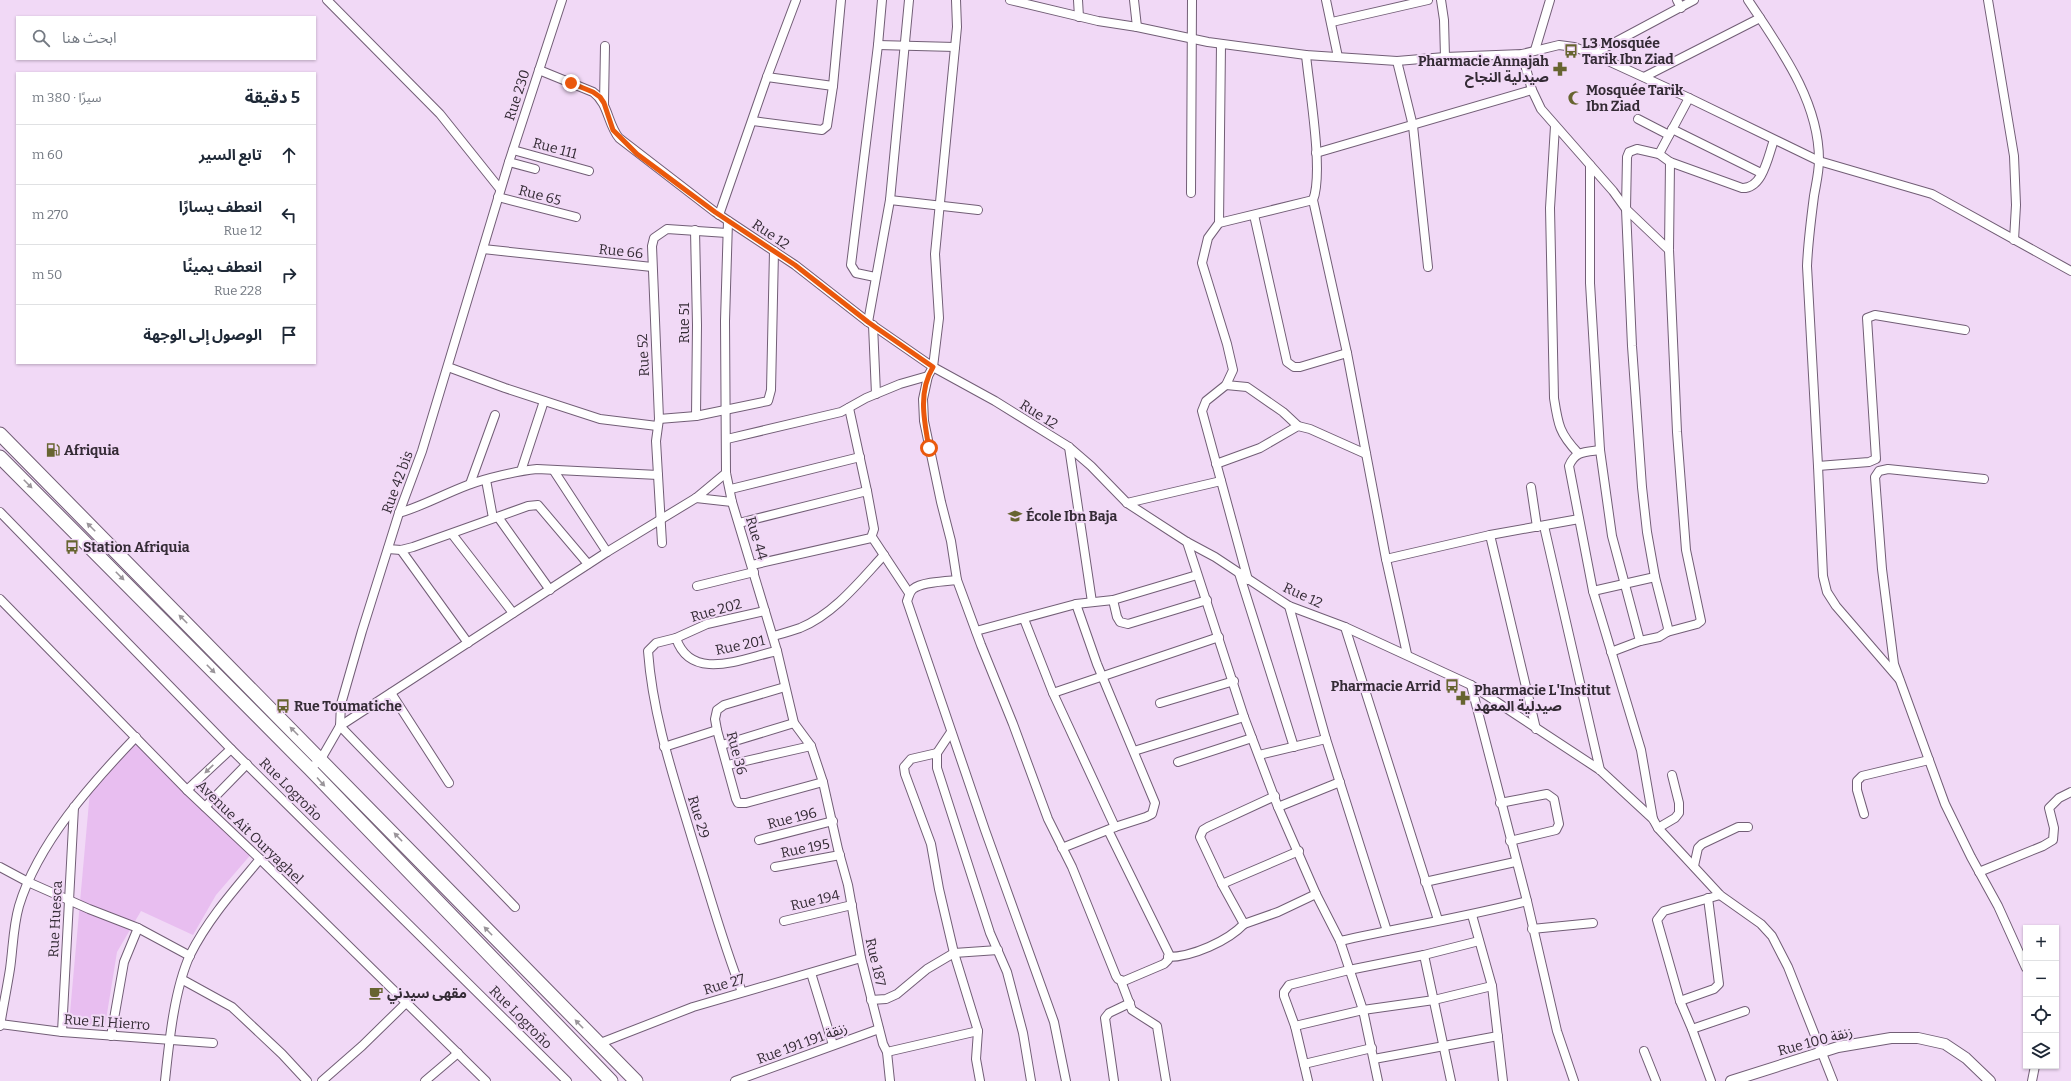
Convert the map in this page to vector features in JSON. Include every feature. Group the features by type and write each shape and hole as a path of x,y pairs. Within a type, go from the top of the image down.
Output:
{"main road":[{"path":"0,434 636,1081"},
{"path":"0,457 310,769 611,1081"}],"street":[{"path":"327,0 440,114 499,193"},
{"name":"Rue 230","path":"499,193 562,0"},
{"path":"719,215 753,121 767,77 796,0"},
{"path":"753,121 823,129 828,124 841,0"},
{"path":"875,277 856,273 851,265 878,45 882,0"},
{"path":"876,394 870,324 875,277 890,200 906,46 909,0"},
{"path":"956,0 956,47 938,205 935,254 939,318 933,367 928,376 923,398 924,421 951,541 957,580 1016,731 1048,819 1072,867 1116,976 1121,981 1135,1014 1157,1026 1166,1081"},
{"path":"1010,0 1029,2 1079,17 1193,37 1221,44 1306,55 1397,61 1445,57 1522,54 1558,45 1574,47 1594,54 1644,77 1819,162 1932,194 2071,271"},
{"path":"1078,0 1079,17"},
{"path":"1134,0 1137,27"},
{"path":"1191,193 1192,0"},
{"path":"1326,0 1332,22 1338,57"},
{"path":"1332,22 1428,0"},
{"path":"1441,0 1444,20 1445,57"},
{"path":"1535,50 1550,0"},
{"path":"1677,0 1681,8"},
{"path":"1594,54 1694,0"},
{"path":"1748,0 1794,70 1807,101 1819,148 1819,162 1808,238 1807,266 1818,466 1822,576 1827,592 1836,606 1899,678"},
{"path":"1988,0 2014,156 2016,205 2014,240"},
{"path":"1644,77 1760,18"},
{"path":"1221,44 1219,223 1208,238 1202,263 1233,365 1232,376 1226,385 1206,401 1202,411 1248,580"},
{"path":"878,45 956,47"},
{"path":"604,103 605,46"},
{"path":"1522,54 1532,90 1541,109 1626,209 1669,250"},
{"path":"1306,55 1316,153 1316,185 1313,200 1347,353 1386,559 1407,654"},
{"path":"1397,61 1413,126 1428,267"},
{"path":"539,70 593,92 604,103"},
{"path":"767,77 833,86"},
{"path":"1316,153 1413,126 1532,90"},
{"path":"1659,154 1688,98"},
{"name":"Rue 12","path":"604,103 613,130 637,154 719,215 795,265 870,324 933,367 995,401 1069,447 1091,466 1127,503 1187,542 1215,557 1289,606 1345,627 1407,654 1471,685 1600,770 1653,819"},
{"path":"1638,119 1762,173"},
{"path":"1555,126 1550,208 1554,398 1558,424 1564,438 1578,453"},
{"path":"1667,632 1667,622 1655,577 1647,532 1642,487 1632,346 1626,209 1628,154 1632,150 1637,149 1659,154 1670,162 1742,188 1748,188 1756,184 1762,173 1774,140"},
{"name":"Rue 111","path":"513,150 589,171"},
{"path":"509,162 535,169"},
{"path":"1611,652 1640,641 1659,637 1667,632 1697,624 1701,621 1686,550 1678,432 1669,250 1670,162"},
{"path":"1590,166 1590,283 1600,450 1612,536 1640,641"},
{"name":"Rue 65","path":"499,193 576,217"},
{"name":"Rue 42 bis","path":"310,769 321,759 340,726 339,717 345,689 399,513 422,450 448,367 499,193"},
{"path":"890,200 978,210"},
{"path":"1219,223 1313,200"},
{"path":"1254,215 1287,362 1294,367 1347,353"},
{"name":"Rue 44","path":"728,221 726,472 731,489 732,502 773,636 794,723 811,746 823,782 839,852"},
{"name":"Rue 66","path":"483,248 652,267 653,242 658,234 667,229 727,233"},
{"name":"Rue 51","path":"695,230 697,325 696,416"},
{"path":"448,367 600,419 658,422 765,403 770,397 774,252"},
{"name":"Rue 52","path":"652,267 658,422 656,441 660,520"},
{"path":"1818,466 1869,462 1876,459 1867,318 1875,315 1965,330"},
{"path":"727,439 832,415 900,384 928,376"},
{"path":"1226,385 1247,387 1283,412 1298,426 1310,429 1366,454"},
{"path":"521,471 544,401"},
{"path":"849,408 874,529 872,537 910,593"},
{"path":"470,484 495,415"},
{"path":"1216,464 1260,448 1298,426"},
{"path":"1069,447 1092,602"},
{"path":"1600,450 1578,453 1572,458 1569,466 1593,591 1641,750 1653,819 1658,828 1720,895 1761,924 1772,936 1785,961 1833,1081"},
{"path":"731,489 860,457"},
{"path":"399,513 419,507 470,484 521,471 537,469 658,475"},
{"path":"1984,479 1888,469 1882,469 1876,474 1887,610 1892,652 1899,678 1944,804 2009,927 2023,961"},
{"path":"554,471 607,552"},
{"path":"515,907 340,726 588,564 696,498 726,472"},
{"path":"486,480 496,518 550,590"},
{"path":"1127,503 1221,481"},
{"path":"1531,488 1600,770"},
{"path":"739,523 867,492"},
{"path":"696,498 732,502"},
{"path":"388,549 401,550 452,534 528,506 541,506 588,564"},
{"name":"Rue Logroño","path":"0,512 231,748 567,1081"},
{"path":"1386,559 1490,535 1579,519"},
{"path":"660,520 662,543"},
{"path":"452,534 514,613"},
{"path":"1490,535 1536,729"},
{"path":"698,586 753,568 872,537"},
{"path":"1187,542 1197,575 1208,600 1244,717 1278,806 1316,894 1340,941 1363,1010 1378,1081"},
{"path":"401,550 468,643"},
{"path":"773,636 800,628 823,614 851,590 884,555"},
{"path":"1239,574 1294,748"},
{"path":"976,631 1076,604 1113,600 1197,575"},
{"path":"1593,591 1655,577"},
{"path":"957,580 936,582 914,588 907,601 951,732 1054,1022 1066,1081"},
{"name":"Avenue Ait Ouryaghel","path":"0,599 205,807 486,1081"},
{"path":"1113,600 1117,617 1120,622 1128,624 1208,600"},
{"path":"1062,848 1112,828 1146,817 1152,814 1154,809 1154,803 1102,676 1076,604"},
{"path":"1289,606 1326,739 1387,931"},
{"name":"Rue 202","path":"676,638 707,624 765,611"},
{"path":"1024,619 1053,693 1166,946 1168,957 1164,964 1151,971 1121,981"},
{"path":"1345,627 1438,920"},
{"path":"1053,693 1219,637"},
{"name":"Rue 29","path":"676,638 652,646 648,651 658,725 724,946 742,992"},
{"name":"Rue 201","path":"676,638 682,650 692,660 709,665 777,651"},
{"path":"1160,703 1234,681"},
{"path":"1471,685 1515,862 1527,902 1532,929 1557,1031 1574,1081"},
{"name":"Rue 36","path":"785,687 730,703 717,710 715,719 717,730 728,765 736,800 742,803 753,801 823,782"},
{"path":"390,693 449,783"},
{"path":"1134,751 1244,717"},
{"path":"722,745 794,723"},
{"path":"664,746 717,730"},
{"path":"951,732 937,753 936,768 990,933 1007,972 1023,1033 1031,1081"},
{"path":"0,1024 10,968 12,940 19,906 28,882 74,806 101,773 136,737"},
{"path":"1178,762 1252,738"},
{"path":"1259,755 1294,748 1326,739"},
{"path":"728,765 811,746"},
{"path":"188,790 231,748"},
{"path":"937,753 911,759 904,767 905,774 931,844 939,888 954,953 978,1031 976,1059 980,1081"},
{"path":"1864,814 1857,790 1857,781 1862,776 1929,760"},
{"path":"205,807 247,764"},
{"path":"1658,828 1675,818 1679,813 1679,803 1672,775"},
{"path":"1278,806 1340,782"},
{"path":"1979,872 2043,846 2053,840 2054,828 2049,808 2059,798 2071,792"},
{"path":"1500,803 1547,794 1554,799 1559,824 1556,830 1510,841"},
{"path":"1244,924 1201,843 1201,833 1208,827 1275,796"},
{"name":"Rue Huesca","path":"62,1032 74,806"},
{"name":"Rue 196","path":"759,840 833,821"},
{"path":"1694,866 1698,848 1702,844 1738,828 1748,827"},
{"path":"1222,884 1298,851"},
{"name":"Rue 195","path":"775,867 839,852"},
{"name":"Rue 187","path":"839,852 852,905 861,958 871,1000 887,1052 890,1081"},
{"path":"165,1081 170,1039 190,956 222,904 260,859"},
{"path":"1425,882 1515,862"},
{"path":"0,867 28,882 138,928 190,956"},
{"path":"1168,957 1186,956 1197,952 1221,940 1244,924 1278,912 1316,894"},
{"path":"1711,1081 1680,1001 1657,920 1664,910 1720,895"},
{"path":"1680,1001 1714,988 1719,984 1708,898"},
{"path":"1340,941 1438,920 1472,916 1527,902"},
{"name":"Rue 194","path":"784,921 852,905"},
{"path":"1472,916 1492,986 1503,1081"},
{"path":"1532,929 1593,923"},
{"path":"110,1036 124,962 138,928"},
{"path":"1308,1081 1295,1026 1284,996 1284,992 1288,985 1349,970 1424,955 1479,941"},
{"path":"871,1000 886,999 897,994 927,969 954,953 998,950"},
{"path":"1424,955 1451,1081"},
{"name":"Rue 27","path":"598,1044 669,1015 742,992 861,958"},
{"path":"811,973 833,1046"},
{"path":"183,980 232,1007 282,1054 307,1081"},
{"path":"1295,1026 1363,1010 1434,1000 1492,986"},
{"path":"322,1081 362,1046 406,1003"},
{"path":"1114,1081 1105,1018 1110,1013 1130,1003"},
{"path":"1692,1029 1745,1011"},
{"name":"Rue El Hierro","path":"0,1024 62,1032 213,1042"},
{"name":"Rue 191 زنقة 191","path":"735,1081 879,1029"},
{"path":"887,1052 978,1031"},
{"path":"1374,1059 1498,1036"},
{"name":"Rue 100 زنقة","path":"1731,1081 1752,1077 1838,1047 1890,1038 1918,1038 1945,1044 1966,1058 1990,1081"},
{"path":"1304,1064 1372,1048"},
{"path":"1644,1051 1656,1081"},
{"path":"425,1081 458,1053"},
{"path":"2032,1081 2034,1069"}],"shaded area":[{"path":"138,737 253,852 216,895 193,935 141,911 117,952 105,1026 69,1024 90,791"}],"place":[{"name":"L3 Mosquée Tarik Ibn Ziad","path":"1571,51"},
{"name":"Pharmacie Annajah صيدلية النجاح","path":"1560,69"},
{"name":"Mosquée Tarik Ibn Ziad","path":"1575,98"},
{"name":"Afriquia","path":"53,450"},
{"name":"École Ibn Baja","path":"1015,516"},
{"name":"Station Afriquia","path":"72,547"},
{"name":"Pharmacie Arrid","path":"1452,686"},
{"name":"Pharmacie L'Institut صيدلية المعهد","path":"1463,698"},
{"name":"Rue Toumatiche","path":"283,706"},
{"name":"مقهى سيدني","path":"376,993"}],"route":[{"path":"571,83 580,88 593,92 600,97 604,103 613,130 619,138 637,154 715,212 795,265 868,322 933,367 928,376 923,398 924,421 929,448"}]}
